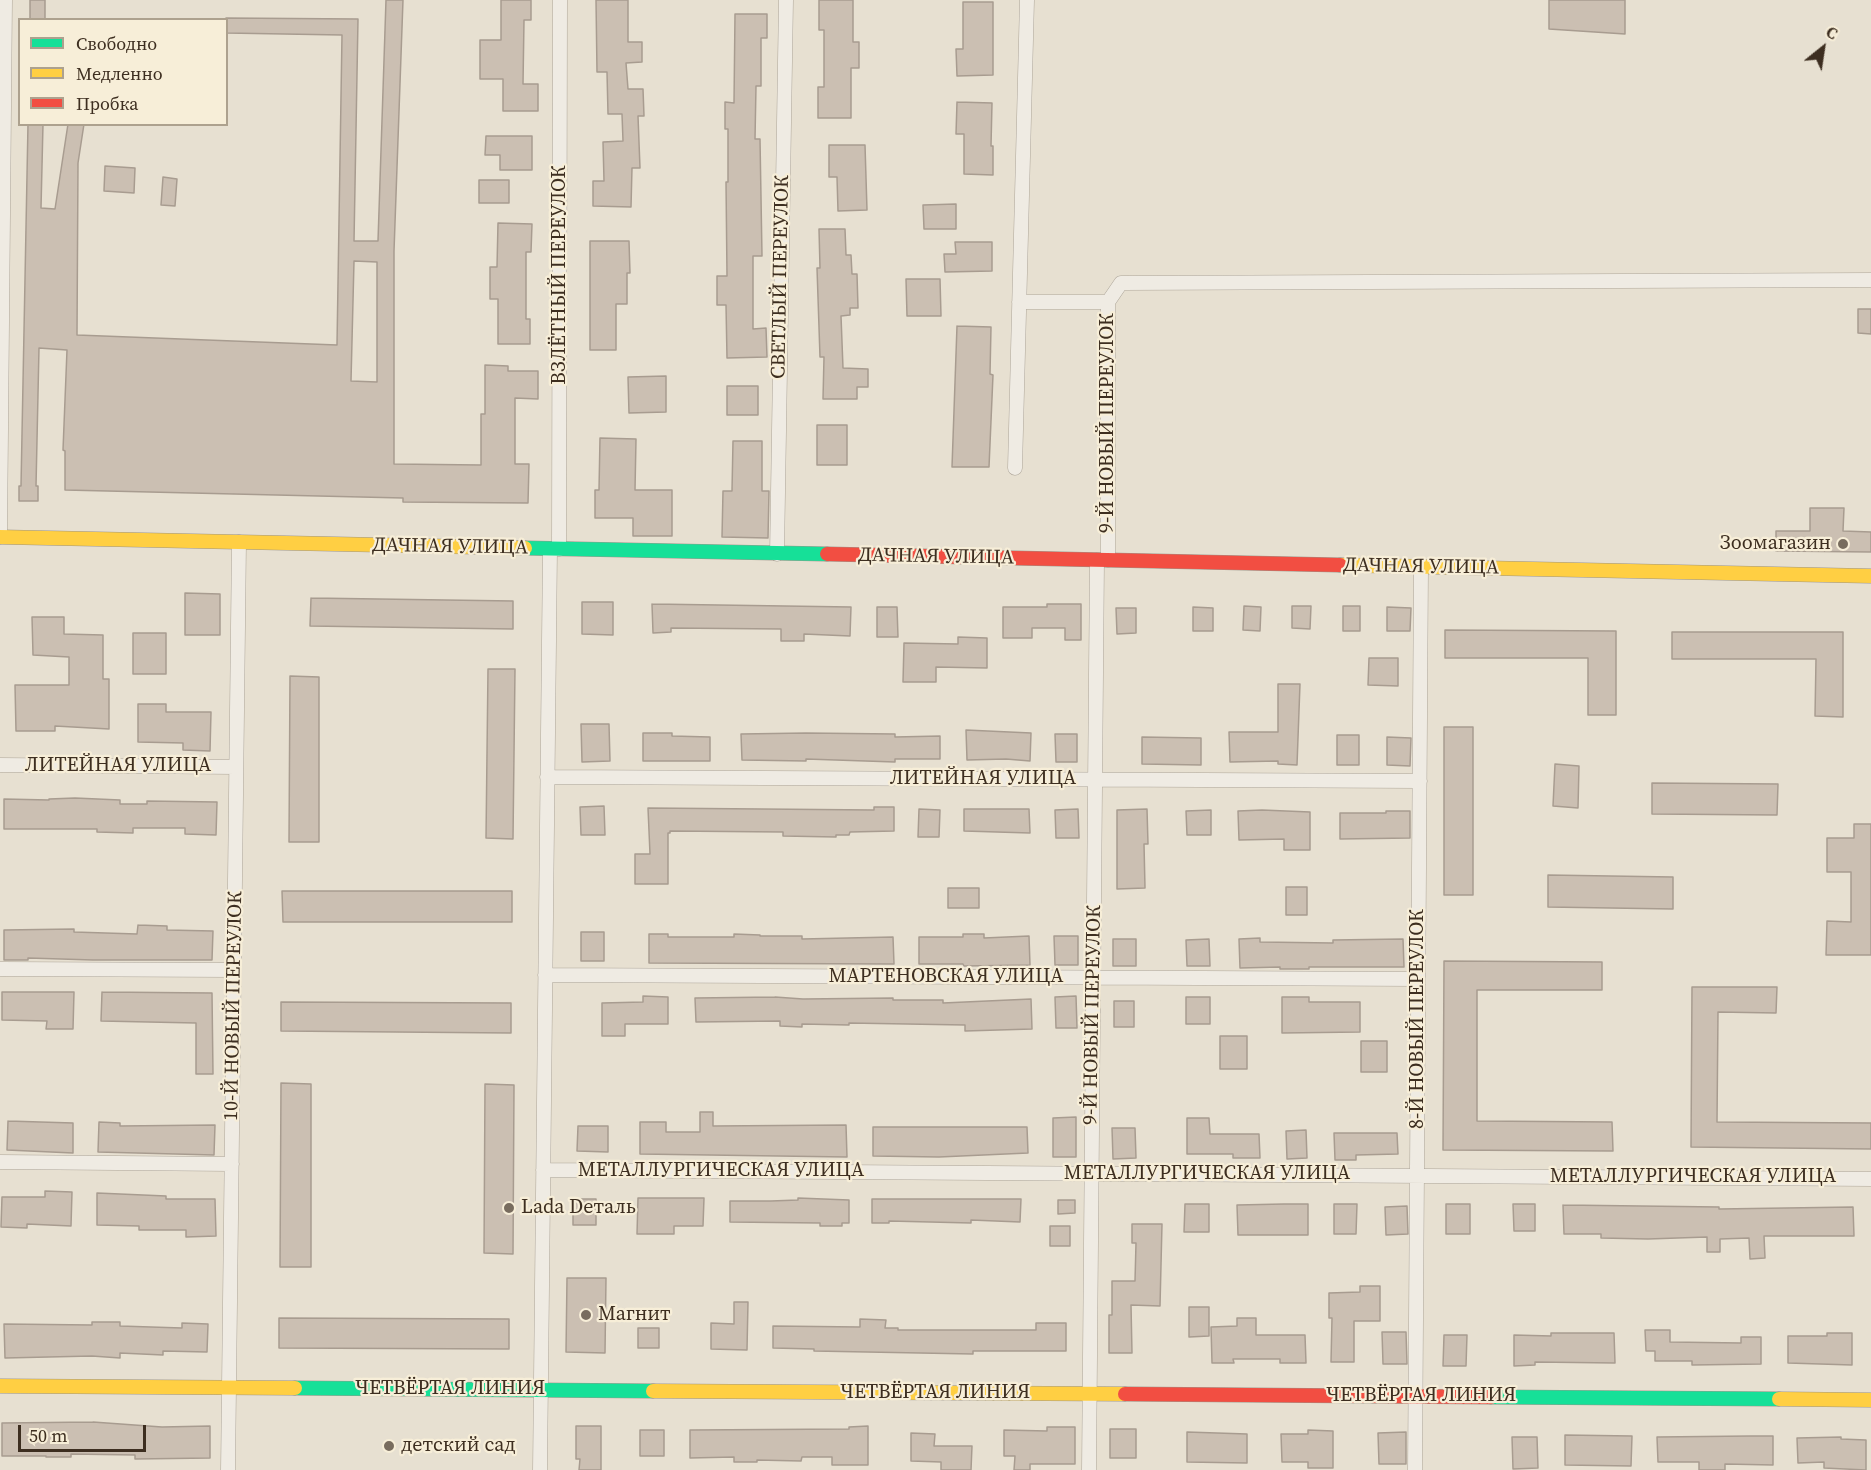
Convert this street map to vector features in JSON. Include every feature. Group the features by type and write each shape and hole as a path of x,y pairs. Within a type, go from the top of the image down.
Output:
{"street":[{"path":"0,537 5,0"},
{"name":"ВЗЛЁТНЫЙ ПЕРЕУЛОК","path":"554,549 560,0"},
{"name":"СВЕТЛЫЙ ПЕРЕУЛОК","path":"777,554 786,0"},
{"path":"1015,468 1027,0"},
{"path":"1107,303 1121,283 1871,280"},
{"name":"9-Й НОВЫЙ ПЕРЕУЛОК","path":"1019,302 1107,303 1095,779 1089,1470"},
{"name":"ДАЧНАЯ УЛИЦА","path":"0,537 1871,576"},
{"name":"10-Й НОВЫЙ ПЕРЕУЛОК","path":"228,1470 239,543"},
{"path":"540,1470 547,777 554,549"},
{"name":"8-Й НОВЫЙ ПЕРЕУЛОК","path":"1414,1470 1421,567"},
{"name":"ЛИТЕЙНАЯ УЛИЦА","path":"0,765 236,767"},
{"name":"ЛИТЕЙНАЯ УЛИЦА","path":"547,777 1420,781"},
{"path":"0,969 234,970"},
{"name":"МАРТЕНОВСКАЯ УЛИЦА","path":"545,975 1418,979"},
{"path":"0,1162 232,1164"},
{"name":"МЕТАЛЛУРГИЧЕСКАЯ УЛИЦА","path":"543,1170 1871,1179"},
{"name":"ЧЕТВЁРТАЯ ЛИНИЯ","path":"0,1386 1871,1400"}],"building":[{"path":"30,0 45,0 45,18 30,18"},
{"path":"386,0 403,0 394,251 394,464 481,465 481,414 485,414 485,365 508,366 508,371 538,371 538,399 515,398 515,464 529,464 528,503 403,502 403,498 65,490 65,451 63,450 67,350 39,348 36,486 38,486 38,501 19,501 28,126 43,126 41,208 55,209 68,126 84,126 78,163 77,335 337,345 342,35 228,33 228,18 358,19 354,241 378,241","holes":["354,261 377,262 377,382 351,381"]},
{"path":"501,0 531,0 531,20 524,20 523,84 538,84 538,111 503,111 503,79 480,79 480,40 501,40"},
{"path":"596,0 628,0 628,42 642,42 642,62 626,63 628,89 643,89 644,116 638,116 640,168 632,168 631,207 593,206 593,181 604,181 603,142 623,141 622,114 608,114 607,72 597,72"},
{"path":"819,0 853,0 853,42 859,42 859,68 851,68 851,118 818,118 818,87 824,87 824,30 819,30"},
{"path":"1549,0 1625,0 1625,34 1549,29"},
{"path":"963,2 993,2 993,75 957,76 956,49 963,49"},
{"path":"735,14 767,14 767,38 761,38 761,86 756,86 755,139 760,139 762,256 753,256 753,329 766,328 767,357 727,358 726,305 717,305 717,276 727,276 728,129 725,129 725,102 734,103"},
{"path":"957,102 992,103 993,175 964,174 964,134 956,134"},
{"path":"486,136 532,136 532,170 500,170 500,155 485,155"},
{"path":"829,145 865,145 867,210 838,211 837,177 829,177"},
{"path":"105,166 135,168 134,193 104,191"},
{"path":"163,177 177,179 175,206 161,205"},
{"path":"479,180 509,180 509,203 479,203"},
{"path":"956,204 956,229 924,229 923,205"},
{"path":"498,223 532,224 531,252 526,252 526,319 530,319 530,344 498,344 498,299 490,299 490,267 497,267"},
{"path":"819,229 845,229 846,255 851,255 852,274 857,274 858,308 850,308 850,315 841,316 843,368 868,369 868,387 857,387 857,399 823,399 824,357 820,357 817,268 820,268"},
{"path":"590,241 629,241 630,273 627,273 627,304 616,304 616,350 590,350"},
{"path":"955,242 992,242 992,271 945,272 944,254 956,254"},
{"path":"906,279 940,279 941,316 907,316"},
{"path":"1858,309 1871,309 1871,334 1858,333"},
{"path":"957,326 991,327 990,374 993,375 989,467 952,467"},
{"path":"666,376 666,412 629,413 628,377"},
{"path":"727,386 758,386 758,415 727,415"},
{"path":"817,425 847,425 847,465 817,465"},
{"path":"600,438 636,439 635,490 672,490 672,536 633,536 633,518 595,518 595,490 599,490"},
{"path":"733,441 762,441 762,491 769,491 768,538 722,537 723,491 732,491"},
{"path":"1810,508 1844,508 1843,531 1871,532 1871,552 1776,551 1776,531 1810,531"},
{"path":"185,593 220,594 220,635 185,635"},
{"path":"311,598 513,601 513,629 310,626"},
{"path":"582,602 613,602 613,635 582,634"},
{"path":"652,604 851,607 850,636 804,634 804,641 781,641 781,629 671,628 671,632 653,633"},
{"path":"1047,604 1081,604 1081,640 1065,640 1065,628 1032,628 1032,638 1003,638 1003,607 1047,607"},
{"path":"1244,606 1261,607 1260,631 1243,630"},
{"path":"1292,606 1311,606 1310,629 1292,628"},
{"path":"1343,606 1360,606 1360,631 1343,631"},
{"path":"877,607 897,607 898,637 877,637"},
{"path":"1193,607 1213,608 1213,631 1193,631"},
{"path":"1387,607 1411,608 1410,631 1387,631"},
{"path":"1116,608 1136,608 1136,633 1117,634"},
{"path":"32,617 64,617 64,634 103,635 103,679 109,679 109,729 55,726 55,731 16,731 15,685 69,685 69,657 33,655"},
{"path":"1445,630 1616,631 1616,715 1588,715 1588,658 1445,658"},
{"path":"1672,632 1843,632 1843,717 1815,716 1816,659 1672,659"},
{"path":"133,633 166,633 166,674 133,674"},
{"path":"958,637 987,638 987,668 936,667 936,682 903,682 904,643 958,644"},
{"path":"1369,658 1398,658 1398,686 1368,685"},
{"path":"488,669 515,669 513,839 486,838"},
{"path":"290,676 319,677 319,842 289,842"},
{"path":"1278,684 1300,684 1297,765 1278,764 1278,761 1230,762 1229,732 1278,732"},
{"path":"138,704 166,704 166,712 211,712 210,751 183,750 183,743 138,742"},
{"path":"581,724 609,724 610,761 582,762"},
{"path":"1444,727 1473,727 1473,895 1444,895"},
{"path":"966,730 1031,733 1030,761 967,760"},
{"path":"643,733 710,737 710,761 643,761"},
{"path":"741,734 895,734 895,737 940,736 940,759 895,759 895,762 806,759 806,761 742,760"},
{"path":"1055,734 1077,734 1077,762 1056,762"},
{"path":"1337,735 1359,735 1359,765 1337,765"},
{"path":"1142,737 1201,738 1201,765 1142,764"},
{"path":"1387,737 1411,738 1410,766 1387,765"},
{"path":"1555,764 1579,766 1578,808 1553,806"},
{"path":"1652,783 1778,784 1777,815 1652,814"},
{"path":"4,799 120,800 120,804 147,804 147,801 217,802 216,835 185,834 185,828 133,828 133,833 97,832 97,829 4,829"},
{"path":"604,806 605,835 581,835 580,807"},
{"path":"874,807 894,807 894,831 850,832 849,835 836,835 836,837 783,836 783,832 670,831 668,833 668,884 635,884 635,854 650,854 648,808 874,810"},
{"path":"919,809 940,810 939,837 918,837"},
{"path":"964,809 1029,809 1030,833 964,831"},
{"path":"1078,809 1079,838 1056,838 1055,810"},
{"path":"1147,809 1148,844 1144,844 1145,888 1117,889 1117,810"},
{"path":"1211,810 1211,835 1187,835 1186,811"},
{"path":"1238,811 1310,812 1310,850 1284,850 1284,839 1239,840"},
{"path":"1386,811 1410,811 1410,838 1340,839 1340,813 1386,813"},
{"path":"1854,824 1871,824 1871,955 1826,955 1827,921 1851,922 1851,872 1827,872 1827,838 1854,838"},
{"path":"1548,875 1673,877 1673,909 1548,907"},
{"path":"1286,887 1307,887 1307,915 1286,915"},
{"path":"948,888 979,888 979,908 948,908"},
{"path":"282,891 512,891 512,922 283,922"},
{"path":"138,925 167,926 167,930 213,931 212,960 28,958 28,960 4,960 4,930 74,929 74,932 137,934"},
{"path":"581,932 604,932 604,961 581,961"},
{"path":"649,934 668,934 668,937 734,937 734,934 802,936 802,939 893,937 894,964 649,963"},
{"path":"963,934 984,934 984,938 1029,936 1030,965 919,964 919,937 963,937"},
{"path":"1054,936 1078,936 1078,965 1055,965"},
{"path":"1260,938 1260,942 1333,943 1333,940 1403,939 1404,967 1240,968 1239,939"},
{"path":"1113,939 1136,939 1136,966 1113,966"},
{"path":"1209,939 1210,966 1187,966 1186,940"},
{"path":"1444,961 1602,962 1602,990 1477,990 1477,1121 1612,1122 1613,1151 1443,1150"},
{"path":"1692,987 1777,987 1776,1013 1718,1012 1717,1122 1871,1123 1871,1149 1691,1147"},
{"path":"2,992 74,992 73,1029 46,1029 47,1021 2,1020"},
{"path":"102,992 212,993 213,1074 196,1074 196,1023 101,1021"},
{"path":"643,996 668,997 668,1024 625,1024 625,1036 602,1036 602,1003 643,1002"},
{"path":"1076,996 1077,1028 1056,1028 1055,997"},
{"path":"1186,997 1210,997 1210,1024 1186,1024"},
{"path":"1282,997 1309,997 1309,1002 1360,1002 1360,1032 1282,1033"},
{"path":"695,998 893,998 893,1000 943,1000 943,1003 1031,999 1032,1029 965,1031 965,1025 849,1023 849,1025 802,1024 802,1027 780,1026 780,1021 696,1022"},
{"path":"1114,1001 1134,1001 1134,1027 1114,1027"},
{"path":"281,1002 511,1003 511,1033 281,1031"},
{"path":"1220,1036 1247,1036 1247,1069 1220,1069"},
{"path":"1361,1041 1387,1041 1387,1072 1361,1072"},
{"path":"281,1083 311,1084 311,1267 280,1267"},
{"path":"485,1084 514,1085 513,1254 484,1253"},
{"path":"700,1112 713,1112 713,1126 846,1125 847,1157 640,1154 640,1122 666,1122 666,1132 700,1132"},
{"path":"1076,1117 1076,1157 1053,1157 1053,1118"},
{"path":"1187,1118 1209,1118 1210,1134 1259,1134 1260,1158 1233,1158 1233,1154 1187,1154"},
{"path":"8,1121 73,1123 73,1153 7,1150"},
{"path":"99,1122 120,1123 120,1126 215,1125 214,1155 98,1152"},
{"path":"578,1126 608,1126 608,1152 577,1151"},
{"path":"873,1127 1027,1127 1028,1153 939,1157 873,1156"},
{"path":"1112,1128 1135,1128 1136,1158 1113,1159"},
{"path":"1306,1130 1307,1158 1287,1159 1286,1131"},
{"path":"1334,1133 1397,1133 1398,1154 1356,1155 1356,1160 1335,1160"},
{"path":"45,1191 72,1192 71,1226 27,1224 27,1228 1,1227 2,1197 45,1197"},
{"path":"97,1193 166,1196 166,1199 215,1199 216,1236 186,1237 186,1230 139,1230 139,1226 97,1225"},
{"path":"638,1198 704,1198 703,1226 674,1226 674,1234 637,1234"},
{"path":"798,1198 849,1200 849,1223 842,1223 842,1226 820,1226 820,1223 730,1222 730,1201 798,1200"},
{"path":"573,1199 596,1199 596,1225 573,1225"},
{"path":"872,1199 1021,1199 1020,1222 971,1220 971,1223 889,1221 889,1223 872,1223"},
{"path":"1058,1200 1075,1200 1075,1213 1058,1214"},
{"path":"1185,1204 1209,1204 1209,1232 1184,1232"},
{"path":"1308,1204 1308,1235 1238,1235 1237,1205"},
{"path":"1334,1204 1357,1204 1356,1234 1334,1234"},
{"path":"1446,1204 1470,1204 1470,1234 1446,1234"},
{"path":"1513,1204 1535,1204 1535,1231 1514,1231"},
{"path":"1563,1205 1719,1207 1719,1209 1853,1207 1854,1236 1764,1236 1765,1258 1750,1259 1749,1238 1720,1239 1720,1252 1707,1252 1707,1237 1648,1239 1601,1238 1601,1234 1564,1234"},
{"path":"1407,1206 1408,1234 1386,1235 1385,1207"},
{"path":"1132,1224 1162,1224 1160,1306 1131,1305 1132,1353 1109,1353 1112,1281 1135,1281 1136,1243 1132,1243"},
{"path":"1050,1226 1070,1226 1070,1246 1050,1246"},
{"name":"Магнит","path":"567,1278 606,1278 605,1353 566,1352"},
{"path":"1360,1286 1380,1286 1380,1321 1354,1321 1354,1362 1331,1362 1332,1318 1329,1318 1329,1293 1360,1292"},
{"path":"734,1302 748,1302 747,1350 711,1349 711,1323 734,1324"},
{"path":"1189,1307 1209,1307 1209,1336 1189,1337"},
{"path":"279,1318 509,1319 509,1349 279,1348"},
{"path":"1237,1318 1256,1318 1256,1335 1305,1335 1306,1363 1280,1363 1280,1359 1233,1359 1234,1363 1212,1363 1211,1327 1237,1326"},
{"path":"860,1319 886,1320 885,1328 898,1328 898,1330 1036,1330 1036,1323 1066,1323 1066,1351 973,1351 973,1354 773,1348 773,1326 860,1327"},
{"path":"92,1322 120,1322 120,1326 182,1328 182,1323 208,1324 207,1352 163,1351 163,1355 120,1353 120,1358 92,1356 5,1358 4,1324 92,1325"},
{"path":"638,1328 659,1328 659,1348 638,1348"},
{"path":"1645,1330 1670,1330 1670,1342 1741,1343 1741,1337 1761,1337 1761,1364 1692,1365 1692,1361 1655,1361 1655,1351 1646,1351"},
{"path":"1382,1332 1406,1332 1407,1364 1383,1364"},
{"path":"1551,1333 1614,1333 1615,1363 1535,1362 1535,1365 1514,1366 1514,1335 1551,1336"},
{"path":"1827,1333 1852,1333 1852,1365 1788,1363 1788,1336 1827,1336"},
{"path":"1444,1335 1467,1335 1466,1366 1443,1366"},
{"path":"93,1422 162,1427 210,1426 210,1458 135,1459 135,1455 71,1454 71,1457 2,1456 2,1423"},
{"path":"576,1426 601,1426 601,1470 579,1470 580,1459 576,1459"},
{"path":"868,1426 868,1465 832,1465 832,1457 802,1457 801,1461 757,1460 757,1462 734,1462 734,1457 690,1458 690,1430 849,1429 849,1427"},
{"path":"1047,1427 1075,1427 1075,1464 1030,1464 1030,1470 1014,1470 1015,1456 1004,1456 1004,1430 1047,1431"},
{"path":"1110,1429 1136,1429 1136,1458 1110,1458"},
{"path":"640,1430 664,1430 664,1456 640,1456"},
{"path":"1308,1430 1333,1431 1333,1468 1308,1468 1308,1462 1282,1462 1281,1434 1308,1434"},
{"path":"1187,1432 1247,1434 1247,1463 1187,1462"},
{"path":"1406,1432 1406,1464 1379,1464 1378,1433"},
{"path":"911,1433 935,1434 934,1446 972,1446 971,1470 941,1470 941,1462 911,1461"},
{"path":"1565,1435 1632,1436 1631,1466 1565,1465"},
{"path":"1773,1436 1773,1465 1725,1464 1725,1470 1699,1470 1699,1462 1658,1462 1657,1437"},
{"path":"1512,1437 1537,1437 1538,1468 1513,1469"},
{"path":"1841,1437 1841,1439 1866,1440 1866,1470 1824,1468 1824,1462 1798,1463 1797,1438"}],"traffic: fast":[{"path":"525,548 827,554"},
{"path":"295,1388 653,1391"},
{"path":"1491,1397 1779,1399"}],"traffic: slow":[{"path":"0,537 525,548"},
{"path":"1340,565 1871,576"},
{"path":"0,1386 295,1388"},
{"path":"653,1391 1125,1394"},
{"path":"1779,1399 1871,1400"}],"traffic: jam":[{"path":"827,554 1340,565"},
{"path":"1125,1394 1491,1397"}],"place":[{"name":"Зоомагазин","path":"1843,544"},
{"name":"Lada Dеталь","path":"509,1208"},
{"name":"Магнит","path":"586,1315"},
{"name":"детский сад","path":"389,1446"}]}
